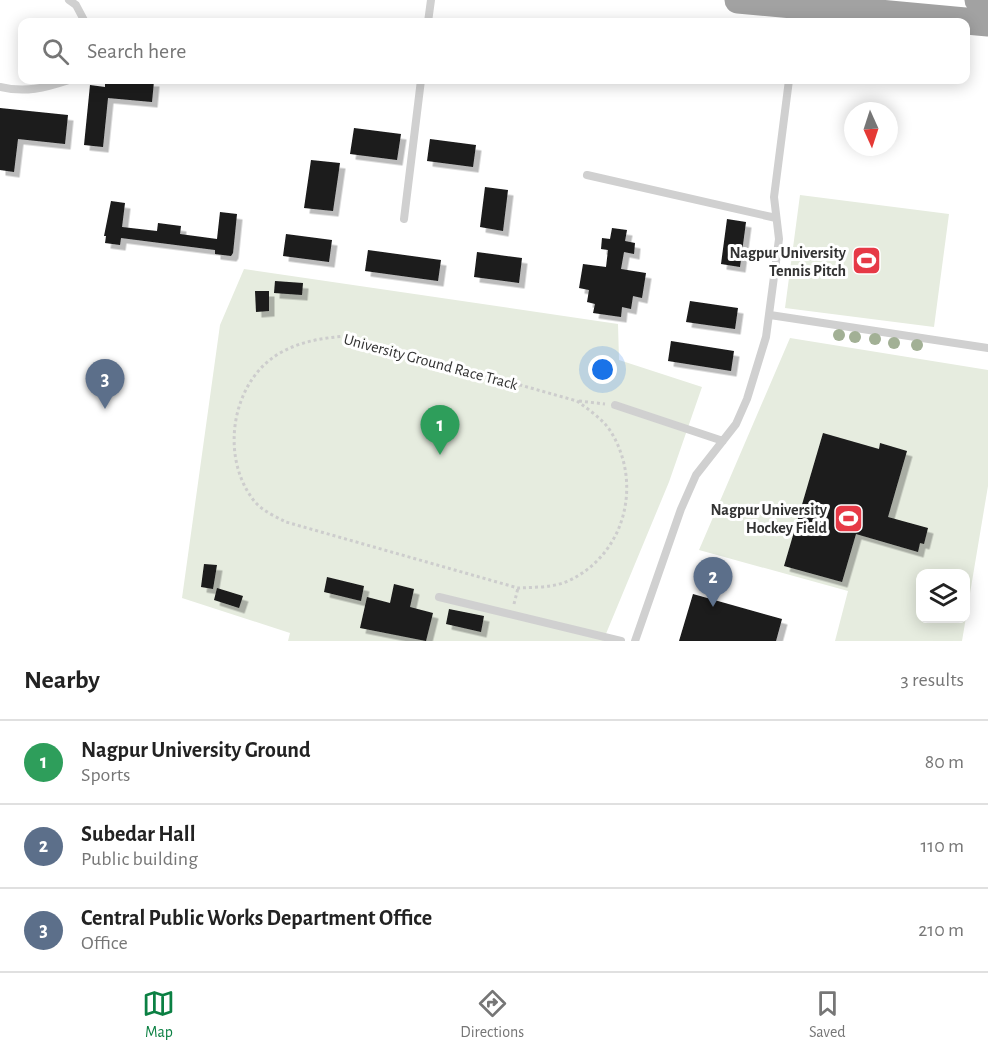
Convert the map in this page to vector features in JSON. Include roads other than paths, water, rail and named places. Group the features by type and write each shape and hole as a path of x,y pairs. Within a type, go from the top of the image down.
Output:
{"highway":[{"path":"738,0 798,10 915,18"},
{"path":"886,0 988,10"},
{"path":"978,0 988,1"},
{"path":"970,22 988,23"}],"lane":[{"path":"69,0 76,5 83,18"},
{"path":"429,18 431,0"},
{"path":"0,87 13,90 41,89 57,84"},
{"path":"404,219 421,84"},
{"path":"635,641 681,509 696,476 736,424 747,399 770,315 779,239 774,197 788,84"},
{"path":"587,176 776,218"},
{"path":"770,315 988,348"},
{"path":"615,405 723,441"},
{"path":"439,597 621,641"}],"place":[{"name":"Nagpur University Tennis Pitch","path":"867,261"},
{"name":"Central Public Works Department Office","path":"105,409"},
{"name":"Nagpur University Ground","path":"440,455"},
{"name":"Nagpur University Hockey Field","path":"848,518"},
{"name":"Subedar Hall","path":"713,607"}]}
